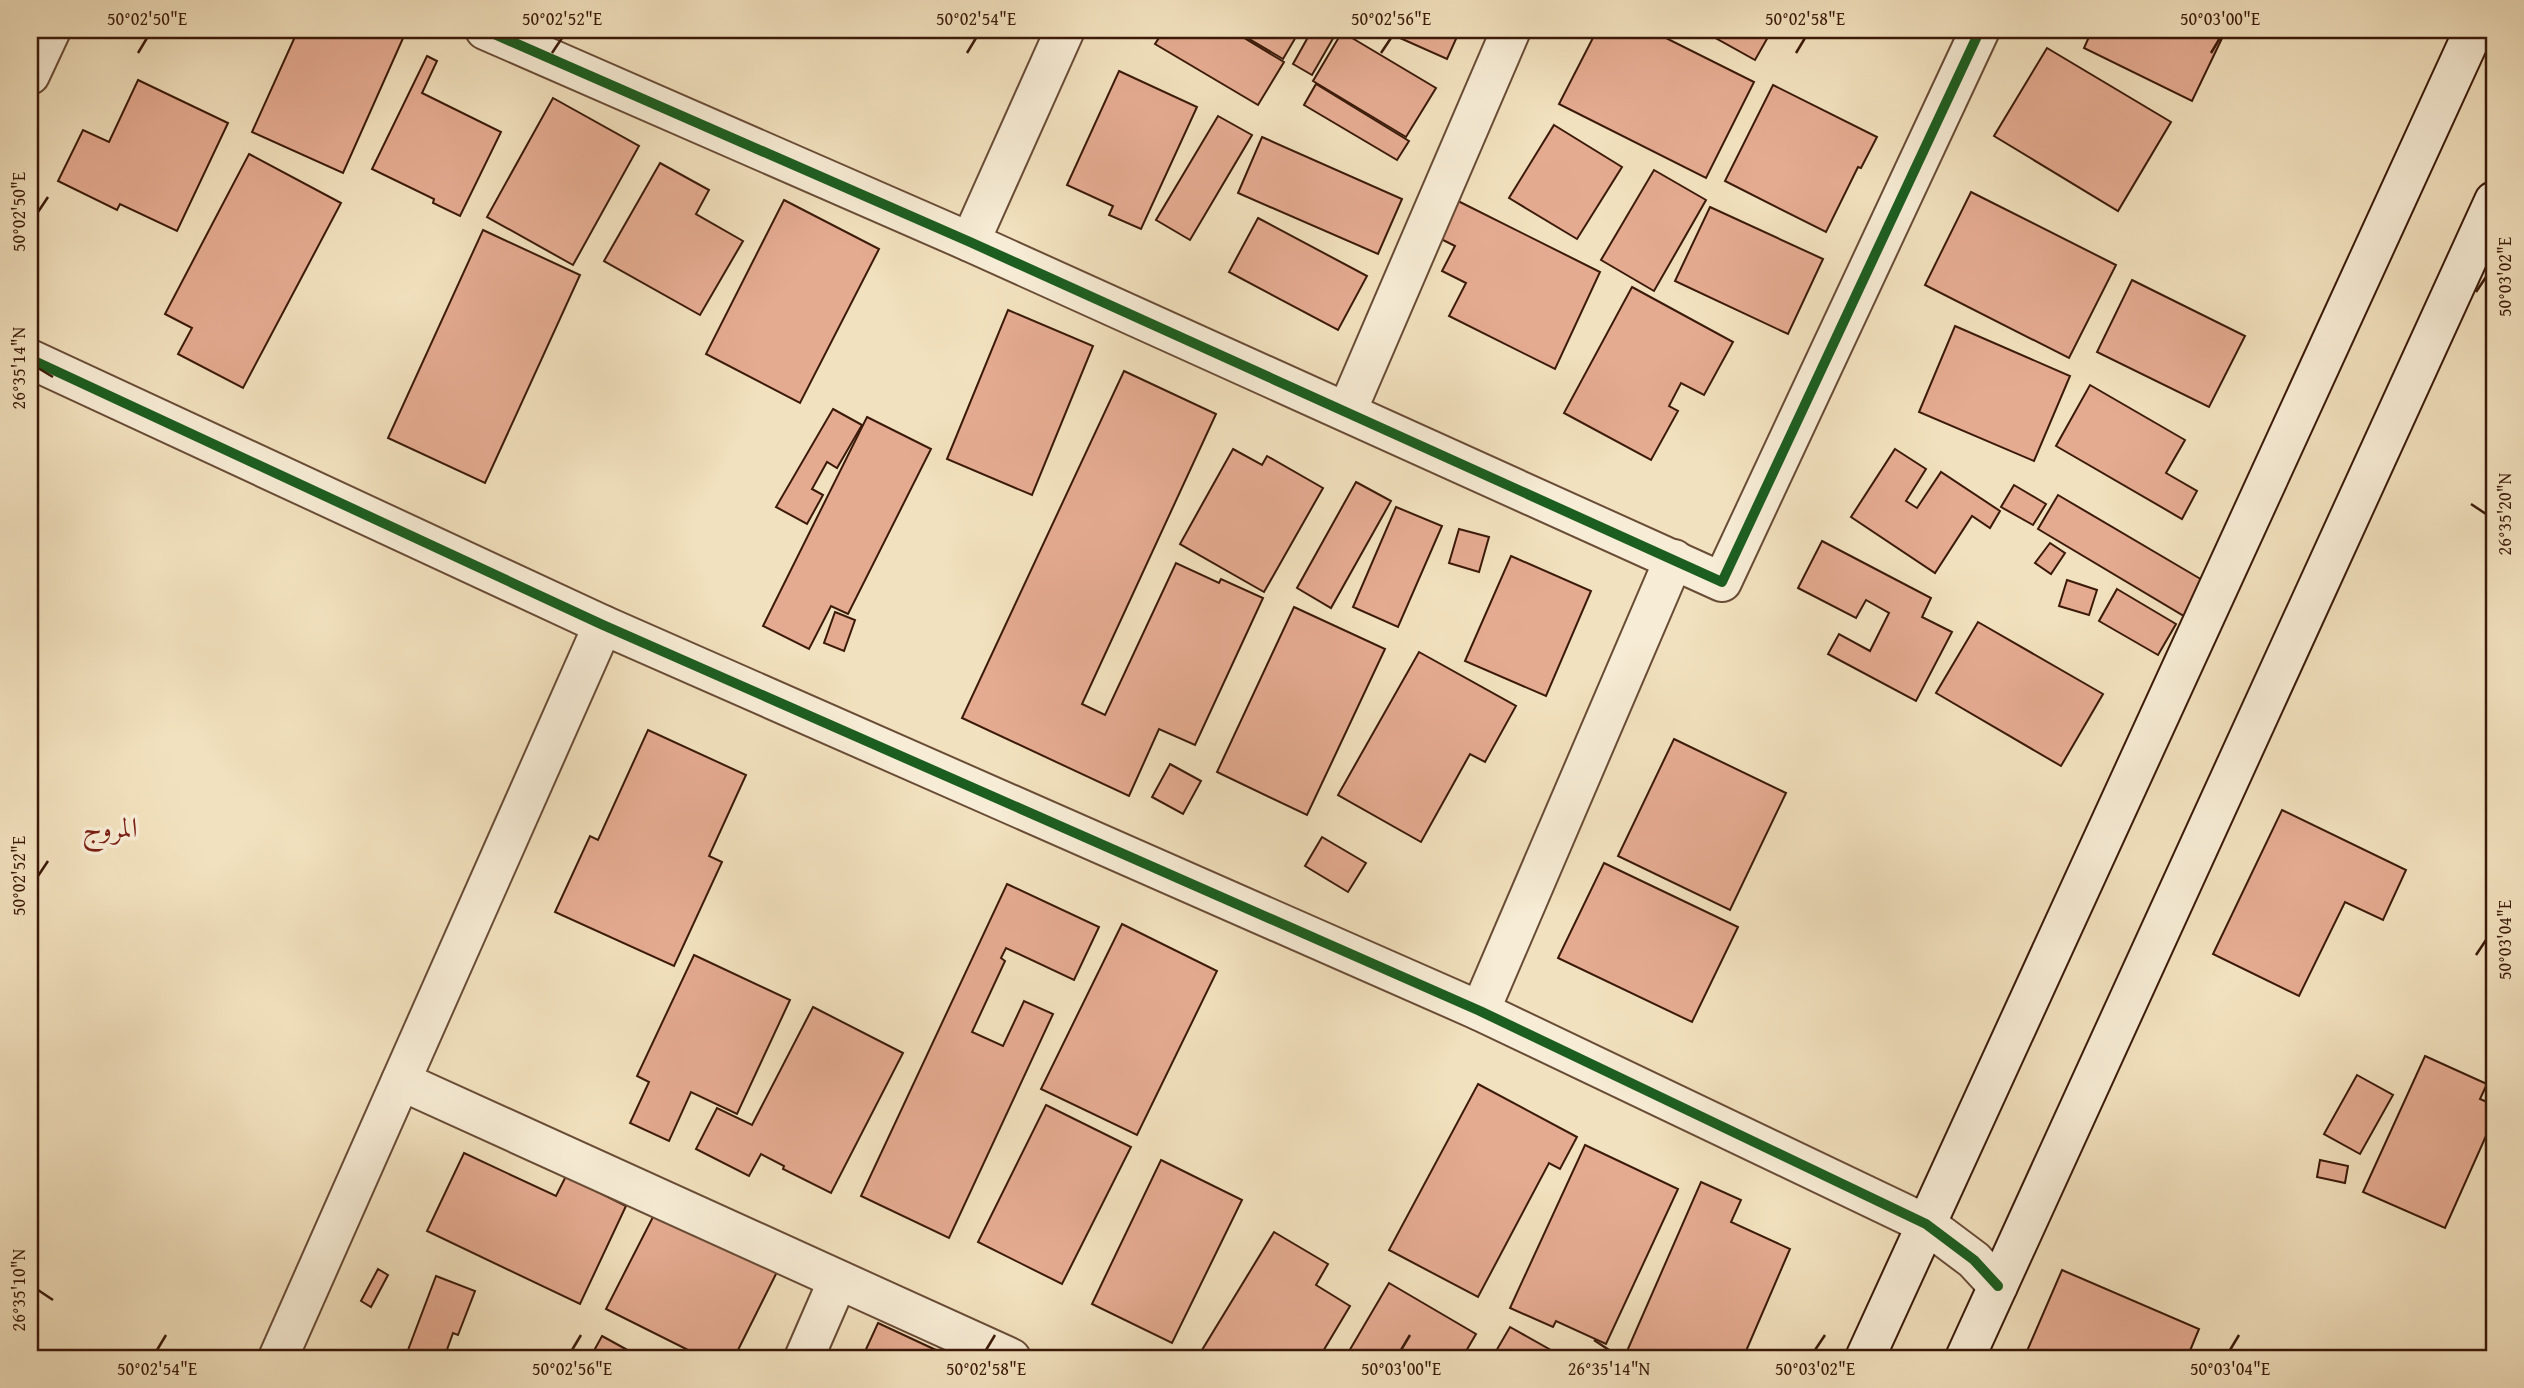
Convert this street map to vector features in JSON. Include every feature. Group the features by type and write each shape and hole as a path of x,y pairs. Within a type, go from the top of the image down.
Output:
{"street":[{"path":"30,75 51,30"},
{"path":"485,30 970,242 1721,582 1980,30"},
{"path":"970,242 1065,30"},
{"path":"1347,411 1511,30"},
{"path":"1865,1358 2474,30"},
{"path":"1965,1358 2494,201"},
{"path":"30,359 603,625 1480,1011 1926,1224 1975,1260 1998,1286"},
{"path":"1480,1011 1674,559"},
{"path":"278,1358 603,625"},
{"path":"401,1081 1011,1358"},
{"path":"804,1358 838,1280"}],"building":[{"path":"298,30 391,30 404,36 343,173 252,132"},
{"path":"1164,30 1231,30 1284,62 1258,105 1155,44"},
{"path":"1234,30 1300,30 1283,59"},
{"path":"1312,30 1325,30 1335,35 1312,75 1293,64"},
{"path":"1382,30 1460,30 1447,59"},
{"path":"1597,30 1650,30 1754,82 1706,178 1559,104"},
{"path":"1715,30 1772,30 1755,60 1712,36"},
{"path":"2092,30 2226,30 2192,101 2084,48"},
{"path":"1342,32 1436,88 1406,137 1313,81"},
{"path":"2047,48 2171,122 2118,211 1994,136"},
{"path":"427,56 437,61 422,93 501,132 460,216 433,203 434,199 372,169"},
{"path":"1119,71 1197,107 1141,229 1109,215 1113,206 1067,185"},
{"path":"138,80 228,123 177,231 120,204 117,210 58,181 83,130 109,142"},
{"path":"1316,84 1409,141 1397,160 1304,105"},
{"path":"1773,85 1877,137 1861,168 1858,167 1826,232 1725,181"},
{"path":"553,98 639,146 573,265 487,217"},
{"path":"1218,116 1252,135 1190,240 1156,220"},
{"path":"1554,125 1622,167 1577,239 1509,198"},
{"path":"1262,137 1402,199 1378,254 1238,193"},
{"path":"249,154 341,203 243,388 178,354 192,328 165,314"},
{"path":"660,163 709,190 696,214 743,241 700,315 604,261"},
{"path":"1654,170 1706,200 1654,291 1601,260"},
{"path":"1971,192 2116,265 2069,358 1925,285"},
{"path":"1454,199 1600,272 1555,369 1449,316 1466,283 1442,271 1455,246 1435,236"},
{"path":"784,200 879,249 800,403 706,354"},
{"path":"1710,207 1823,259 1788,334 1675,281"},
{"path":"1258,218 1367,276 1338,330 1229,272"},
{"path":"483,230 580,275 485,483 388,438"},
{"path":"2132,280 2245,336 2209,407 2097,352"},
{"path":"1632,287 1733,342 1704,395 1681,383 1669,406 1678,411 1651,460 1564,413"},
{"path":"1008,310 1093,346 1032,495 947,459"},
{"path":"1955,326 2070,376 2034,461 1919,412"},
{"path":"1124,371 1216,414 1082,704 1105,715 1176,563 1219,583 1221,579 1263,598 1195,745 1159,729 1129,796 962,718"},
{"path":"2090,385 2185,440 2166,473 2197,491 2182,519 2056,446"},
{"path":"833,409 862,425 837,468 827,462 812,489 823,495 807,524 776,507"},
{"path":"867,417 931,449 848,614 831,606 809,649 763,626"},
{"path":"1233,449 1262,465 1267,456 1323,488 1264,592 1180,544"},
{"path":"1895,449 1926,469 1906,501 1917,508 1941,472 2000,511 1990,528 1972,516 1935,573 1851,517"},
{"path":"1356,482 1391,501 1331,608 1297,588"},
{"path":"2014,485 2046,504 2033,525 2001,507"},
{"path":"2058,495 2204,581 2184,616 2038,529"},
{"path":"1396,507 1442,526 1398,627 1353,607"},
{"path":"1459,529 1489,537 1479,572 1449,563"},
{"path":"1822,541 1931,598 1922,617 1952,632 1916,701 1828,654 1839,634 1870,651 1889,613 1866,600 1856,618 1798,588"},
{"path":"2050,543 2065,553 2051,574 2035,563"},
{"path":"1511,556 1591,591 1546,696 1465,661"},
{"path":"2067,580 2097,590 2089,615 2059,606"},
{"path":"2117,589 2176,624 2158,655 2099,621"},
{"path":"1294,607 1385,649 1307,815 1217,772"},
{"path":"835,612 855,620 844,651 824,643"},
{"path":"1978,622 2103,694 2061,766 1936,693"},
{"path":"1419,652 1516,706 1485,762 1470,754 1421,842 1338,795"},
{"path":"648,730 746,775 709,856 722,862 674,966 555,912 590,836 598,840"},
{"path":"1674,739 1786,793 1730,910 1618,856"},
{"path":"1170,764 1201,781 1183,814 1152,797"},
{"path":"2282,810 2406,870 2383,920 2345,902 2299,996 2213,954"},
{"path":"1322,837 1366,863 1348,892 1305,866"},
{"path":"1604,863 1738,927 1692,1022 1558,958"},
{"path":"1007,884 1099,927 1074,980 1006,948 1001,958 1005,961 972,1032 1003,1046 1024,1001 1053,1014 949,1238 861,1196"},
{"path":"1122,924 1217,971 1137,1135 1041,1089"},
{"path":"694,955 790,1000 737,1114 691,1092 669,1141 630,1123 649,1082 637,1076"},
{"path":"813,1007 903,1053 831,1193 783,1169 784,1166 761,1154 749,1176 696,1149 717,1108 752,1125"},
{"path":"2425,1056 2487,1084 2480,1099 2494,1105 2494,1118 2445,1228 2363,1192"},
{"path":"2357,1075 2393,1095 2360,1154 2324,1134"},
{"path":"1478,1084 1577,1137 1560,1169 1549,1163 1478,1297 1389,1250"},
{"path":"1046,1105 1131,1147 1062,1284 978,1242"},
{"path":"1585,1145 1678,1189 1606,1344 1556,1321 1553,1327 1510,1308"},
{"path":"464,1153 556,1196 566,1176 626,1206 580,1304 427,1231"},
{"path":"1161,1160 1242,1200 1172,1343 1092,1304"},
{"path":"2320,1160 2348,1166 2345,1183 2317,1177"},
{"path":"1701,1182 1741,1200 1731,1222 1790,1249 1743,1358 1624,1358"},
{"path":"656,1211 777,1272 734,1358 704,1358 606,1309"},
{"path":"1274,1232 1328,1264 1316,1285 1350,1306 1319,1358 1216,1358 1202,1350"},
{"path":"378,1269 388,1275 371,1307 361,1301"},
{"path":"2062,1270 2199,1329 2187,1358 2024,1358"},
{"path":"436,1276 475,1291 458,1335 453,1333 444,1358 405,1358"},
{"path":"1389,1283 1476,1334 1462,1358 1345,1358"},
{"path":"878,1323 953,1358 862,1358"},
{"path":"1510,1327 1565,1358 1492,1358"},
{"path":"602,1336 642,1358 590,1358"}],"cycle path":[{"path":"485,30 970,242 1722,582 1980,30"},
{"path":"30,359 603,625 1480,1011 1926,1224 1974,1260 1998,1286"}],"district":[{"name":"المروج","path":"110,826"}]}
